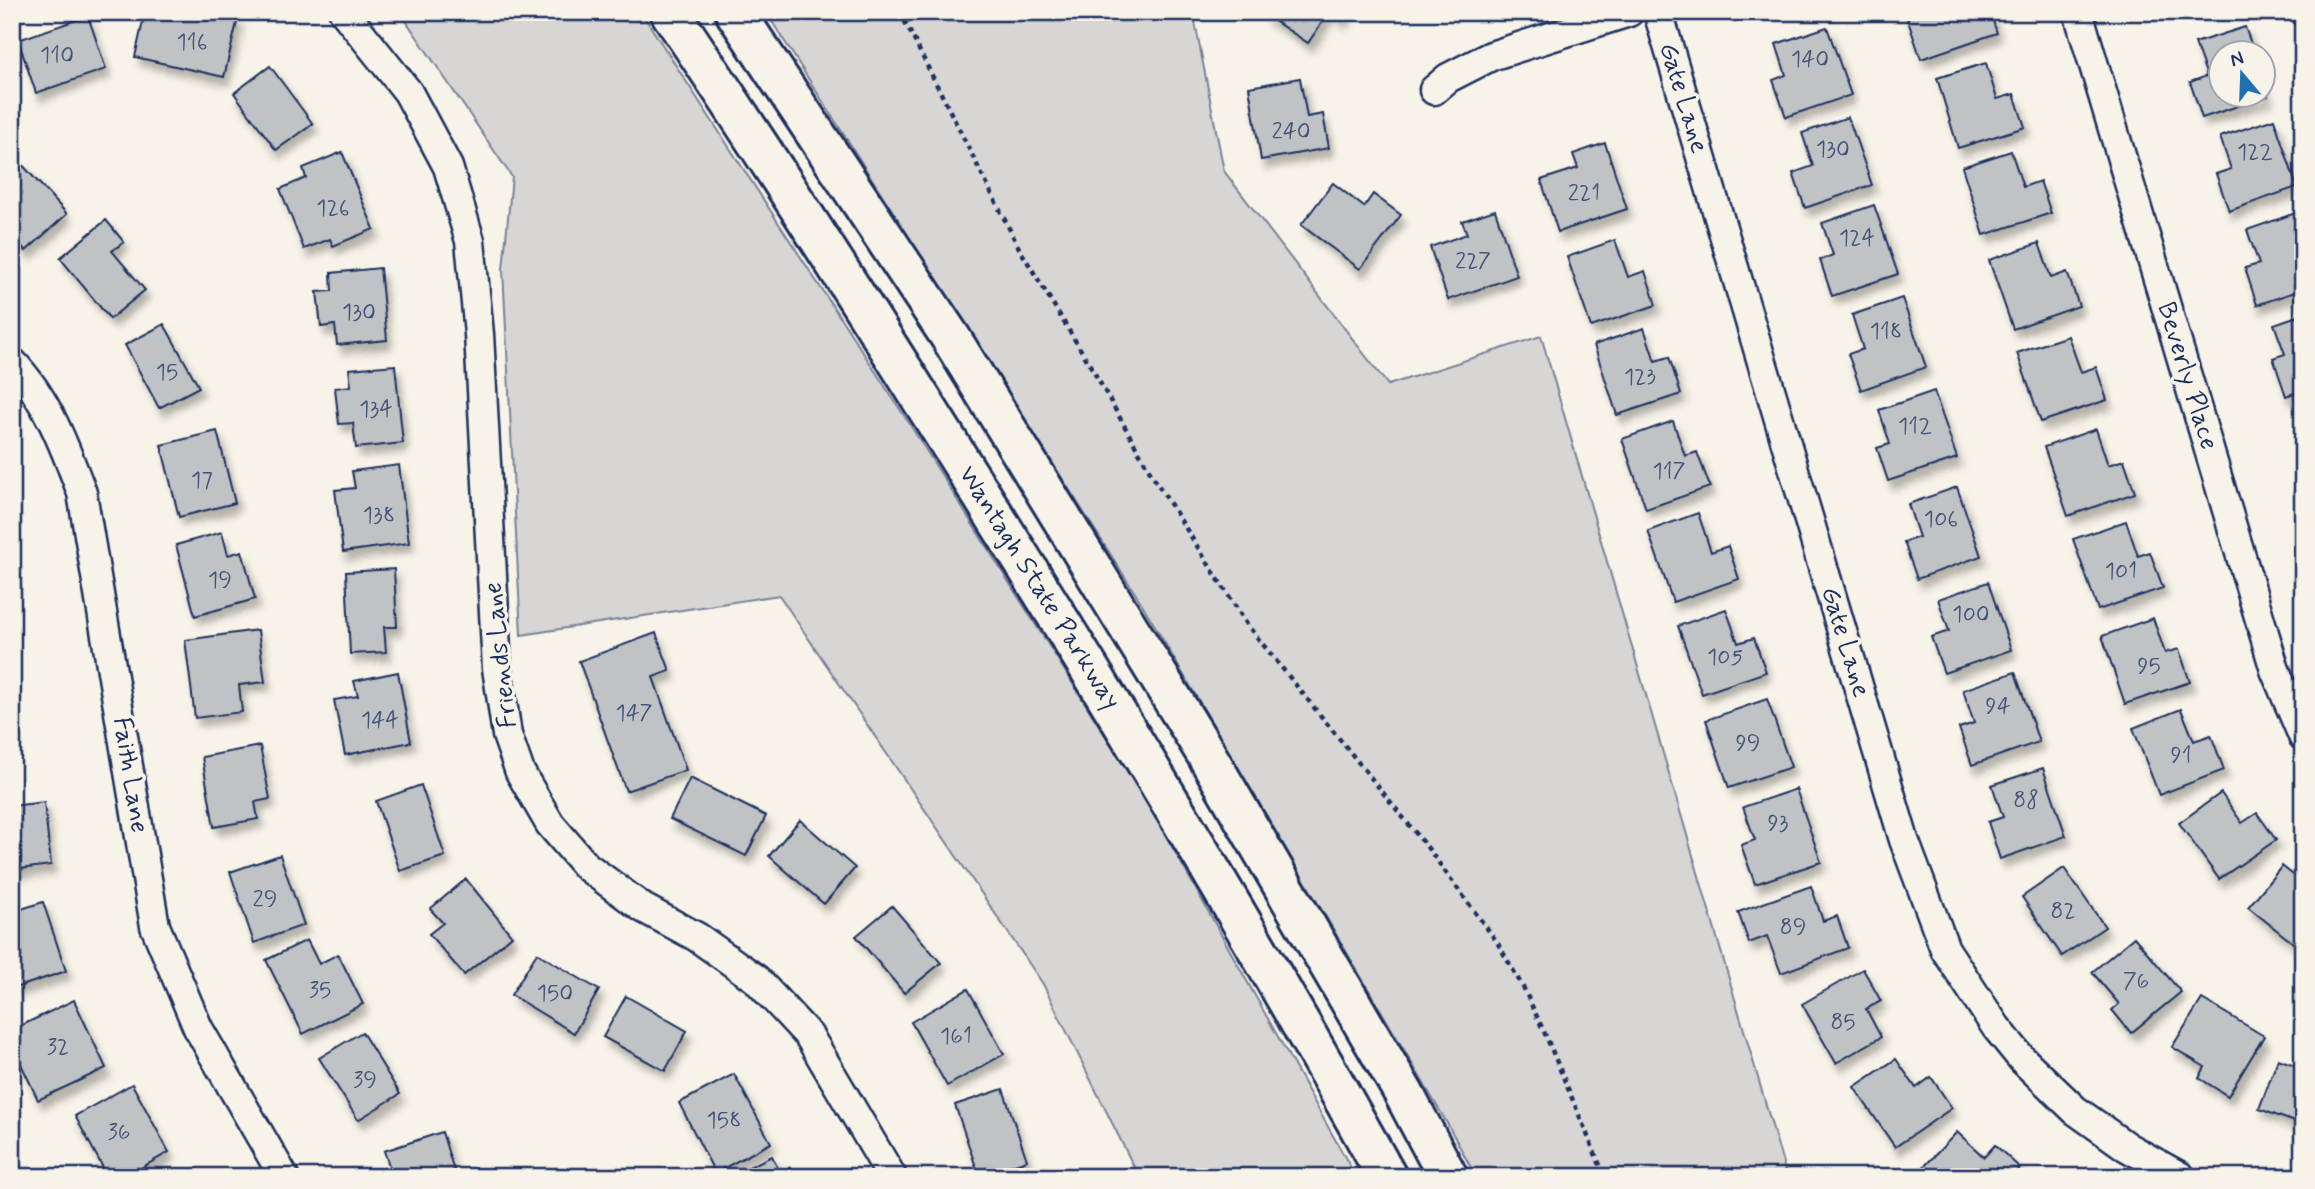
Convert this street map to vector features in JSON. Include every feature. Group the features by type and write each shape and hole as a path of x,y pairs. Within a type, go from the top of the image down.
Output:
{"highway":[{"name":"Wantagh State Parkway","path":"670,12 824,247 1085,659 1231,904 1387,1177"},
{"name":"Wantagh State Parkway","path":"735,12 951,338 1205,752 1403,1092 1448,1177"}],"street":[{"name":"Friends Lane","path":"344,12 408,92 448,167 470,242 479,334 497,668 507,735 520,772 550,824 586,866 643,908 697,937 756,979 809,1036 892,1177"},
{"path":"1434,90 1463,68 1492,56 1629,12"},
{"name":"Gate Lane","path":"1658,12 1904,840 1945,949 1996,1027 2031,1068 2075,1110 2127,1147 2180,1177"},
{"name":"Beverly Place","path":"2078,12 2275,670 2303,736"},
{"name":"Faith Lane","path":"12,362 25,375 62,438 82,493 155,926 198,1028 284,1177"}],"path":[{"path":"900,12 1019,248 1155,480 1248,626 1427,846 1497,942 1524,989 1546,1036 1605,1177"}],"shaded area":[{"path":"400,12 641,12 907,420 1149,805 1356,1177 1139,1177 1043,984 779,595 521,635 503,269 512,177"},
{"path":"766,12 1193,12 1224,171 1388,385 1541,336 1787,1177 1476,1177 1447,1123 1142,604"}],"building":[{"path":"145,12 212,12 238,18 224,77 135,57"},
{"path":"1329,12 1308,43 1264,14"},
{"path":"1331,12 1347,12 1342,20"},
{"path":"1905,12 1990,12 1997,33 1921,59"},
{"path":"88,16 106,69 36,93 18,40"},
{"path":"1827,27 1851,95 1786,117 1773,80 1786,75 1776,44"},
{"path":"2245,27 2249,38 2211,38"},
{"path":"2206,39 2206,73 2195,43"},
{"path":"1986,63 1997,99 2014,94 2025,127 1958,148 1937,78"},
{"path":"270,66 313,124 276,150 234,93"},
{"path":"2206,76 2206,108 2232,108 2202,118 2190,82"},
{"path":"1300,78 1307,117 1323,114 1329,148 1261,160 1249,87"},
{"path":"1848,117 1872,185 1805,208 1793,173 1813,166 1802,133"},
{"path":"2274,119 2297,187 2229,211 2216,174 2231,169 2220,137"},
{"path":"1605,143 1627,209 1558,232 1541,180 1578,168 1573,154"},
{"path":"2011,151 2023,187 2040,181 2051,213 1984,235 1962,167"},
{"path":"342,152 374,229 333,246 330,239 304,249 280,189 306,178 303,168"},
{"path":"19,161 67,214 26,251 12,236 12,168"},
{"path":"1333,183 1364,207 1373,194 1401,215 1360,269 1301,225"},
{"path":"1874,205 1898,274 1832,296 1820,260 1833,255 1822,223"},
{"path":"1495,210 1517,276 1448,300 1430,247 1467,234 1462,221"},
{"path":"2301,211 2303,289 2257,305 2245,268 2259,264 2247,230"},
{"path":"106,220 124,242 112,251 145,290 110,319 60,258"},
{"path":"1615,240 1628,277 1645,271 1656,305 1591,327 1567,257"},
{"path":"2039,243 2051,278 2067,272 2079,306 2013,329 1989,260"},
{"path":"380,268 387,340 337,345 335,325 321,327 317,292 332,291 331,273"},
{"path":"1902,298 1926,367 1861,390 1848,354 1863,349 1852,315"},
{"path":"2303,314 2303,390 2286,396 2273,358 2285,354 2274,324"},
{"path":"164,324 199,387 159,408 125,345"},
{"path":"1644,328 1655,361 1669,357 1681,394 1617,415 1594,345"},
{"path":"2068,336 2081,372 2096,367 2107,400 2041,422 2017,353"},
{"path":"395,365 403,443 356,448 353,423 339,424 335,388 351,386 349,369"},
{"path":"1934,391 1957,458 1888,481 1877,448 1890,444 1879,410"},
{"path":"1673,421 1685,456 1697,452 1710,487 1646,509 1622,439"},
{"path":"2096,429 2108,465 2124,460 2135,493 2068,516 2044,447"},
{"path":"217,431 235,503 179,517 161,445"},
{"path":"399,465 409,543 343,552 335,490 355,488 352,471"},
{"path":"1957,487 1981,556 1917,579 1904,542 1919,537 1908,504"},
{"path":"1698,513 1711,552 1728,546 1739,579 1673,602 1648,531"},
{"path":"2126,521 2138,556 2150,552 2163,588 2098,610 2073,539"},
{"path":"222,532 228,555 242,551 255,599 195,616 176,545"},
{"path":"394,569 397,627 384,627 386,652 350,654 346,572"},
{"path":"1988,582 2011,650 1944,673 1931,637 1949,631 1938,599"},
{"path":"1726,609 1738,643 1754,638 1766,672 1702,694 1678,626"},
{"path":"2153,618 2165,653 2179,649 2190,682 2125,704 2102,636"},
{"path":"258,630 265,682 239,685 242,712 195,718 185,640"},
{"path":"656,633 670,671 653,677 686,770 626,791 579,661"},
{"path":"398,672 411,742 345,755 334,700 358,696 354,681"},
{"path":"2015,672 2039,742 1972,765 1959,728 1974,723 1963,690"},
{"path":"1767,699 1791,767 1729,788 1706,720"},
{"path":"2181,709 2194,741 2211,735 2224,770 2159,795 2133,728"},
{"path":"260,746 270,799 255,802 258,819 214,827 202,757"},
{"path":"2043,768 2066,836 2000,859 1988,822 2003,817 1992,785"},
{"path":"690,778 766,816 746,856 670,819"},
{"path":"421,785 445,856 400,871 376,801"},
{"path":"1796,789 1821,862 1755,884 1741,845 1755,840 1743,807"},
{"path":"2221,793 2242,823 2257,813 2276,840 2219,879 2179,823"},
{"path":"44,802 51,865 12,870 12,806"},
{"path":"800,820 855,868 824,904 769,856"},
{"path":"280,855 304,925 254,943 230,872"},
{"path":"2282,866 2303,883 2303,951 2248,907"},
{"path":"2064,868 2105,927 2062,956 2022,897"},
{"path":"466,879 512,936 464,975 429,934 443,923 430,909"},
{"path":"1811,886 1823,921 1837,916 1848,948 1781,973 1767,936 1749,943 1738,912"},
{"path":"43,902 66,971 12,989 12,912"},
{"path":"892,906 941,963 904,993 856,936"},
{"path":"2134,937 2181,992 2131,1033 2112,1010 2119,1004 2092,972"},
{"path":"307,940 319,964 338,954 363,1004 303,1034 266,960"},
{"path":"537,953 599,990 574,1033 511,995"},
{"path":"1863,969 1881,1001 1866,1009 1881,1037 1836,1063 1802,1004"},
{"path":"968,989 1004,1054 947,1086 911,1022"},
{"path":"626,996 687,1031 665,1071 603,1037"},
{"path":"2202,999 2264,1036 2228,1096 2199,1078 2205,1067 2172,1047"},
{"path":"74,1000 106,1068 38,1100 12,1045 12,1030"},
{"path":"362,1032 400,1094 358,1120 319,1058"},
{"path":"1896,1059 1916,1088 1931,1077 1952,1108 1895,1147 1854,1087"},
{"path":"2278,1059 2303,1068 2303,1125 2259,1109"},
{"path":"734,1074 771,1143 715,1173 679,1103"},
{"path":"132,1084 169,1152 125,1177 108,1177 75,1116"},
{"path":"1003,1089 1027,1160 979,1176 955,1105"},
{"path":"442,1132 456,1177 393,1177 384,1151"},
{"path":"1957,1132 1984,1157 1995,1145 2020,1168 2011,1177 1927,1177 1920,1171"},
{"path":"772,1156 782,1177 730,1177 730,1176"}]}
